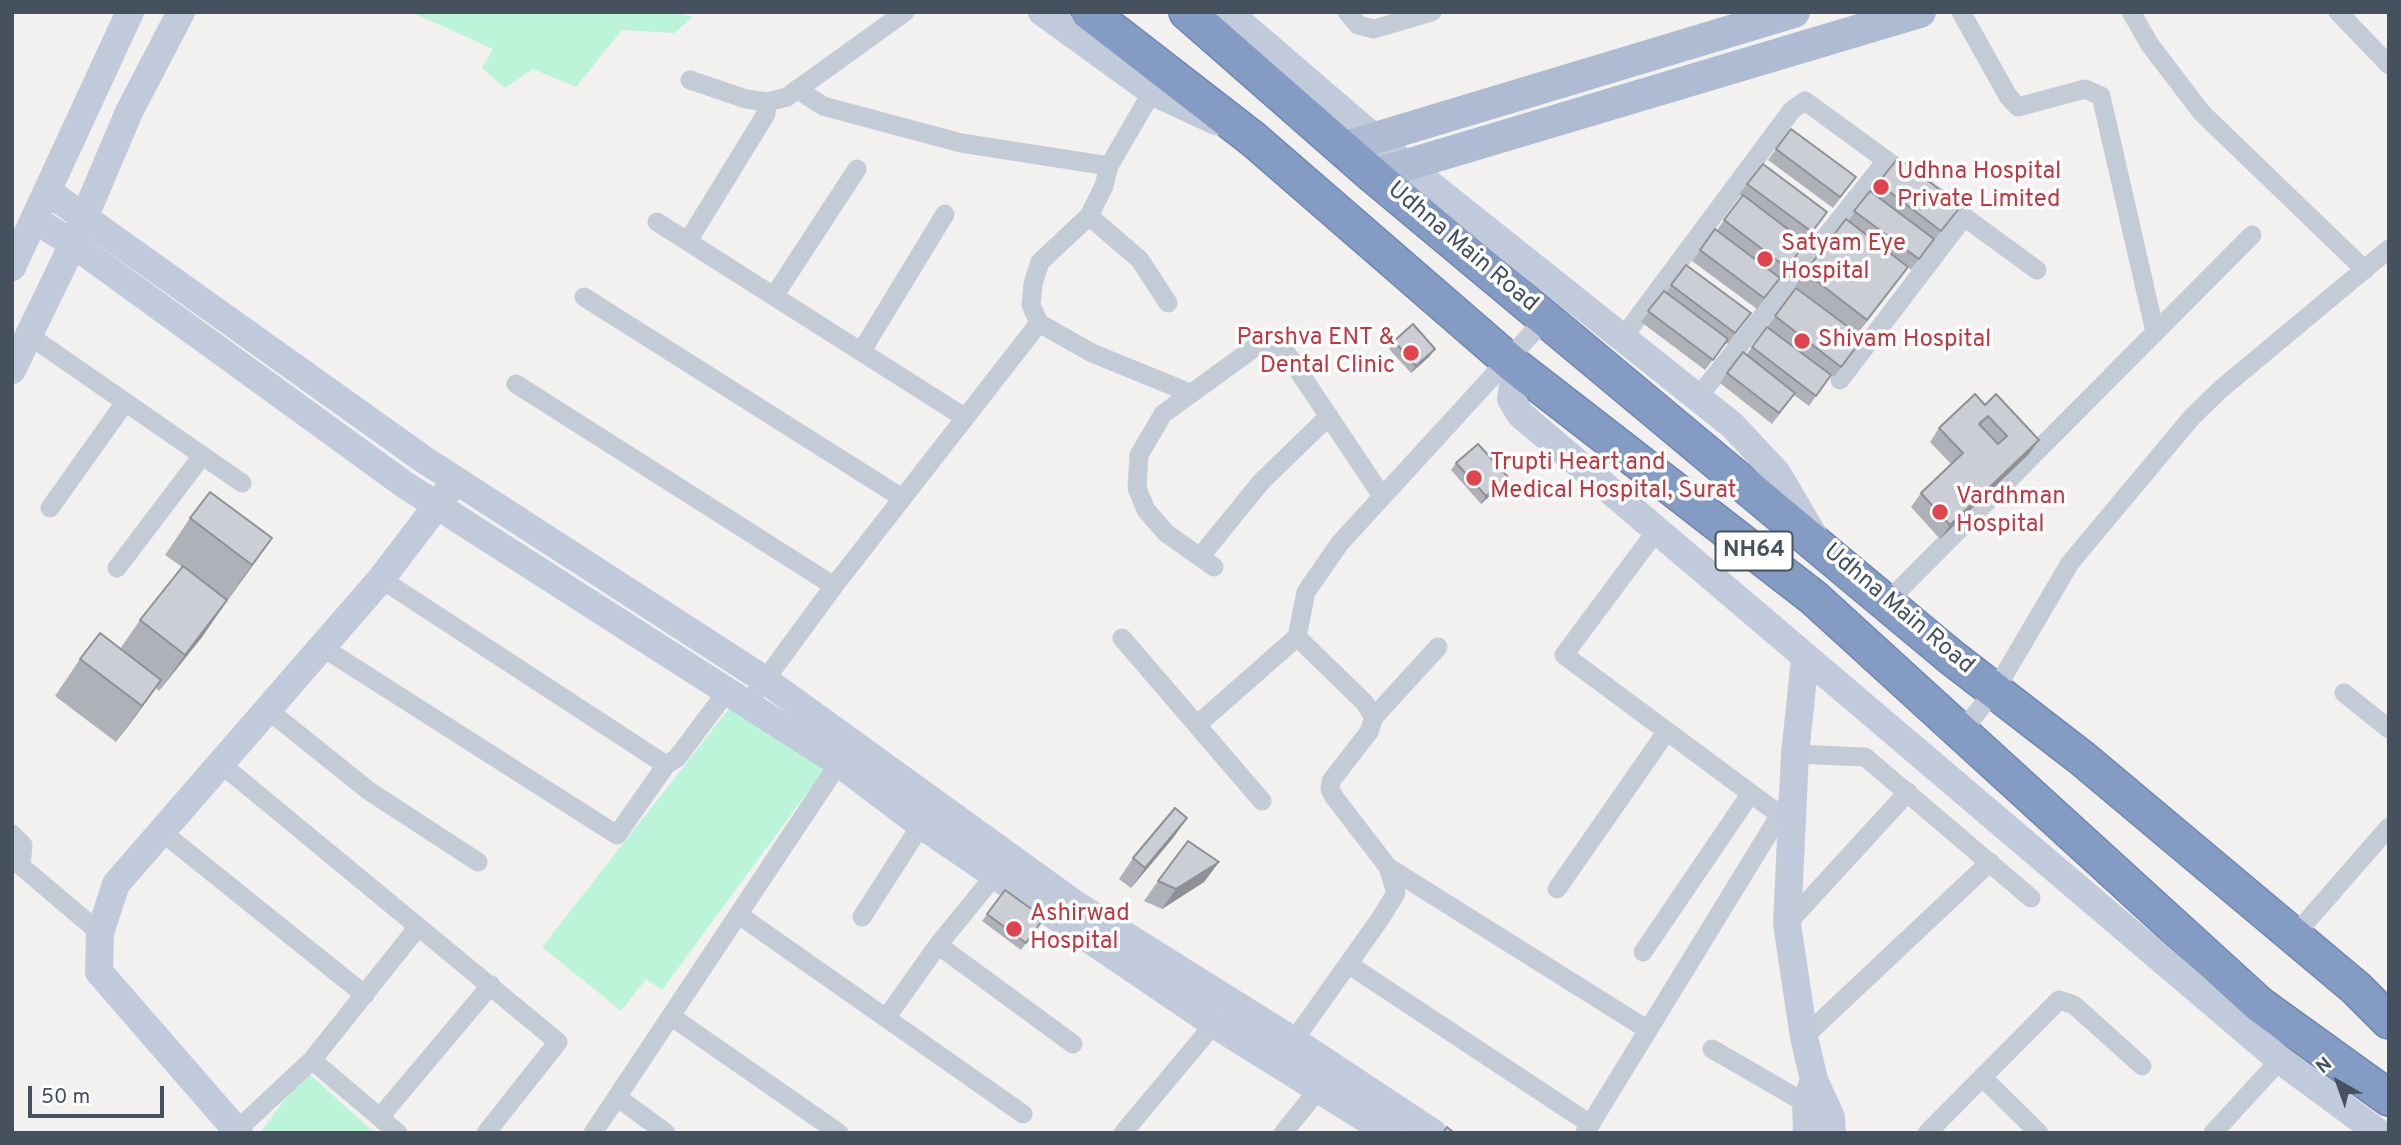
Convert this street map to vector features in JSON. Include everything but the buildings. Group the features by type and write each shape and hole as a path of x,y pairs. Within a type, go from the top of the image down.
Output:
{"highway":[{"name":"Udhna Main Road","path":"1186,12 1342,148 1819,544 1886,603 1996,689 2356,988 2389,1021"},
{"name":"NH64","path":"1101,16 1158,81 1253,139 1512,363 1814,598 2260,1005 2389,1098"}],"main road":[{"path":"1342,148 1794,12"},
{"name":"Udhna Main Road","path":"1373,174 1920,12"}],"street":[{"path":"12,267 130,12"},
{"path":"12,370 73,244 129,112 181,12"},
{"path":"690,80 746,99 767,102 788,97 905,12"},
{"path":"1042,12 1158,81 1109,166 1104,186 1089,216 1040,262 1033,284 1031,305 1039,323 1092,353 1190,393"},
{"path":"1228,12 1407,166 1624,336 1764,455 1819,544"},
{"path":"1347,12 1358,25 1374,29 1432,12"},
{"path":"1961,12 2008,96 2018,107 2085,89 2101,96 2155,332"},
{"path":"2131,12 2150,45 2202,113 2365,270"},
{"path":"2338,12 2389,65"},
{"path":"797,89 823,106 961,143 1109,166"},
{"path":"688,241 766,114 767,102"},
{"path":"1624,336 1798,104 1810,102 1886,161 2037,270"},
{"path":"1698,397 1886,161"},
{"path":"774,296 858,169"},
{"path":"47,191 455,480 765,680 1075,904 1286,1052 1433,1133"},
{"path":"861,352 945,214"},
{"path":"1089,216 1140,260 1168,303"},
{"path":"1840,380 1964,217"},
{"path":"34,219 73,244 405,485 839,763 921,825 1214,1024 1286,1052 1319,1089 1383,1131"},
{"path":"657,222 964,417"},
{"path":"1886,603 2252,235"},
{"path":"1961,732 1996,689 2070,564 2192,417 2221,389 2389,249"},
{"path":"584,297 902,498"},
{"path":"1197,725 1297,637 1306,592 1340,543 1382,496 1512,363 1546,318"},
{"path":"322,647 618,835 667,765 738,697 765,680 834,586 1039,323"},
{"path":"30,336 124,404 242,483"},
{"path":"1329,416 1261,482 1207,562 1166,533 1146,510 1137,488 1139,455 1163,414 1258,345 1273,342 1296,364 1382,496"},
{"path":"1512,363 1511,399 1520,414 2280,1060 2379,1133"},
{"path":"516,384 834,586"},
{"path":"50,508 124,404"},
{"path":"117,568 202,456"},
{"path":"418,927 312,1060 238,1132 99,972 100,933 116,884 381,579 439,506 455,480"},
{"path":"1691,560 1721,526"},
{"path":"1657,530 1564,655 1751,793 1787,804"},
{"path":"381,579 667,765"},
{"path":"1297,637 1364,702 1374,717"},
{"path":"1122,638 1262,801"},
{"path":"1286,1052 1396,893 1388,867 1330,789 1331,781 1369,732 1374,717 1438,648"},
{"path":"1805,659 1787,804 1787,924 1810,1092 1807,1133"},
{"path":"2344,693 2389,729"},
{"path":"268,710 369,791 478,862"},
{"path":"1557,889 1667,731"},
{"path":"1795,754 1865,757 2031,898"},
{"path":"593,1133 839,763"},
{"path":"221,764 558,1042 486,1133"},
{"path":"1787,924 1908,792"},
{"path":"1643,952 1751,793"},
{"path":"1348,964 1588,1128 1787,804"},
{"path":"862,917 921,825"},
{"path":"2294,936 2389,827"},
{"path":"162,832 365,995"},
{"path":"12,834 23,845 21,866 100,933"},
{"path":"1804,1037 1990,862"},
{"path":"1388,867 1648,1030"},
{"path":"886,1018 938,945 995,875"},
{"path":"739,915 1023,1114"},
{"path":"938,945 1073,1044"},
{"path":"380,1117 491,985"},
{"path":"1927,1133 2059,1000 2074,1005 2142,1066"},
{"path":"672,1017 839,1133"},
{"path":"1123,1133 1214,1024"},
{"path":"1712,1049 1810,1092 1832,1125"},
{"path":"312,1060 398,1133"},
{"path":"2213,1133 2280,1060"},
{"path":"1982,1077 2039,1133"},
{"path":"1283,1133 1319,1089"},
{"path":"617,1097 666,1133"}],"green space":[{"path":"411,12 670,12 693,17 674,33 622,30 576,87 533,69 505,88 482,68 493,49"},
{"path":"731,706 829,763 662,990 646,979 621,1011 542,947"},
{"path":"306,1071 375,1133 265,1133 262,1130"}],"place":[{"name":"Udhna Hospital Private Limited","path":"1881,187"},
{"name":"Satyam Eye Hospital","path":"1765,259"},
{"name":"Shivam Hospital","path":"1802,341"},
{"name":"Parshva ENT & Dental Clinic","path":"1411,353"},
{"name":"Trupti Heart and Medical Hospital, Surat","path":"1474,478"},
{"name":"Vardhman Hospital","path":"1940,512"},
{"name":"Ashirwad Hospital","path":"1014,929"}]}
